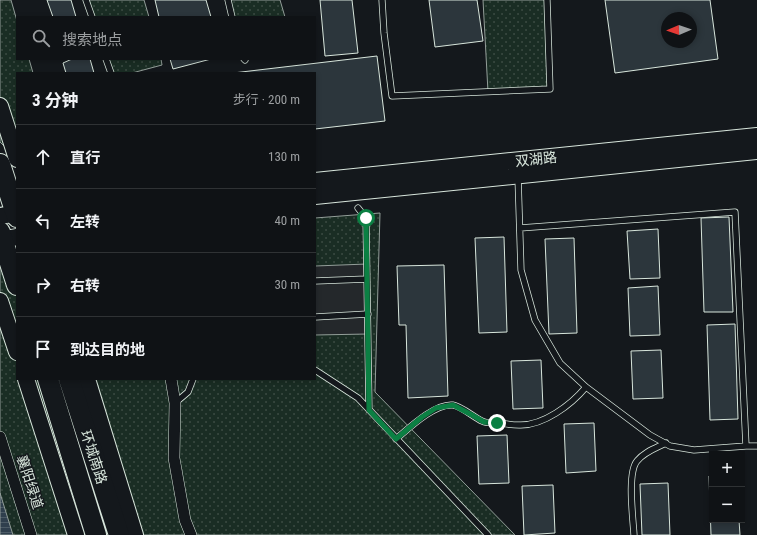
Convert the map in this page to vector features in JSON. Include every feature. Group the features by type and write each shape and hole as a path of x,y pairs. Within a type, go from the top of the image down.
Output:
{"highway":[{"path":"0,164 12,215"},
{"path":"5,237 16,281"},
{"name":"环城南路","path":"48,380 96,535"},
{"name":"环城南路","path":"69,380 119,535"}],"main road":[{"path":"0,106 16,156"},
{"name":"双湖路","path":"316,181 757,136"},
{"path":"0,142 16,158"},
{"name":"双湖路","path":"316,196 757,151"},
{"path":"0,301 16,349"},
{"path":"26,380 76,535"},
{"path":"87,380 135,535"}],"street":[{"path":"171,380 175,403 174,458 185,520 191,535"},
{"name":"襄阳绿道","path":"0,437 31,535"}],"lane":[{"path":"86,0 92,16"},
{"path":"228,0 232,16"},
{"path":"382,0 384,33 392,96 550,89 547,0"},
{"path":"106,60 111,72"},
{"path":"518,175 521,270 535,320 560,363 586,387 650,435 670,446 694,450 757,446"},
{"path":"358,208 366,218 369,410"},
{"path":"520,228 735,212 746,446"},
{"path":"316,281 367,279"},
{"path":"316,317 368,314"},
{"path":"316,371 358,398 488,535"},
{"path":"175,403 188,392 193,380"},
{"path":"396,439 422,417 436,408 453,405 484,422 520,425 539,421 556,413 576,398 586,387"},
{"path":"634,535 631,480 636,462 648,452 666,443"}],"green space":[{"path":"0,0 11,0 16,18 16,60 29,60 33,72 16,72 16,158 0,142"},
{"path":"86,0 144,0 149,16 92,16"},
{"path":"228,0 280,0 285,16 232,16"},
{"path":"483,0 547,0 550,89 488,92"},
{"path":"106,60 161,60 162,65 136,72 111,72"},
{"path":"380,213 375,392 515,535 0,535 0,238 16,237 16,380 316,380 316,218"}],"shaded area":[{"path":"367,264 368,334 316,335 316,266"}],"water":[{"path":"0,493 13,535 0,535"}],"building":[{"path":"47,0 71,0 76,16 53,16"},
{"path":"155,0 206,0 211,16 159,16"},
{"path":"320,0 352,0 358,53 325,56"},
{"path":"429,0 477,0 483,41 435,47"},
{"path":"605,0 710,0 718,59 615,73"},
{"path":"377,56 385,121 316,129 316,72 241,72"},
{"path":"70,60 90,60 94,72 66,72 63,63"},
{"path":"170,60 207,60 173,69"},
{"path":"729,217 733,312 704,312 701,218"},
{"path":"658,229 660,278 630,279 627,231"},
{"path":"504,237 507,332 479,333 475,238"},
{"path":"574,238 577,333 549,334 545,239"},
{"path":"444,265 448,396 408,398 406,325 399,325 397,266"},
{"path":"658,286 660,335 630,336 628,288"},
{"path":"735,324 738,419 710,420 707,325"},
{"path":"661,350 663,398 633,399 631,351"},
{"path":"541,360 543,408 513,409 511,361"},
{"path":"594,423 596,471 566,473 564,424"},
{"path":"507,435 509,483 479,484 477,436"},
{"path":"668,483 670,535 642,535 640,484"},
{"path":"553,485 555,533 524,535 522,486"},
{"path":"711,523 739,523 740,535 711,535"}],"route":[{"path":"366,218 369,410 396,439 422,417 436,408 453,405 484,422 497,423"}]}
